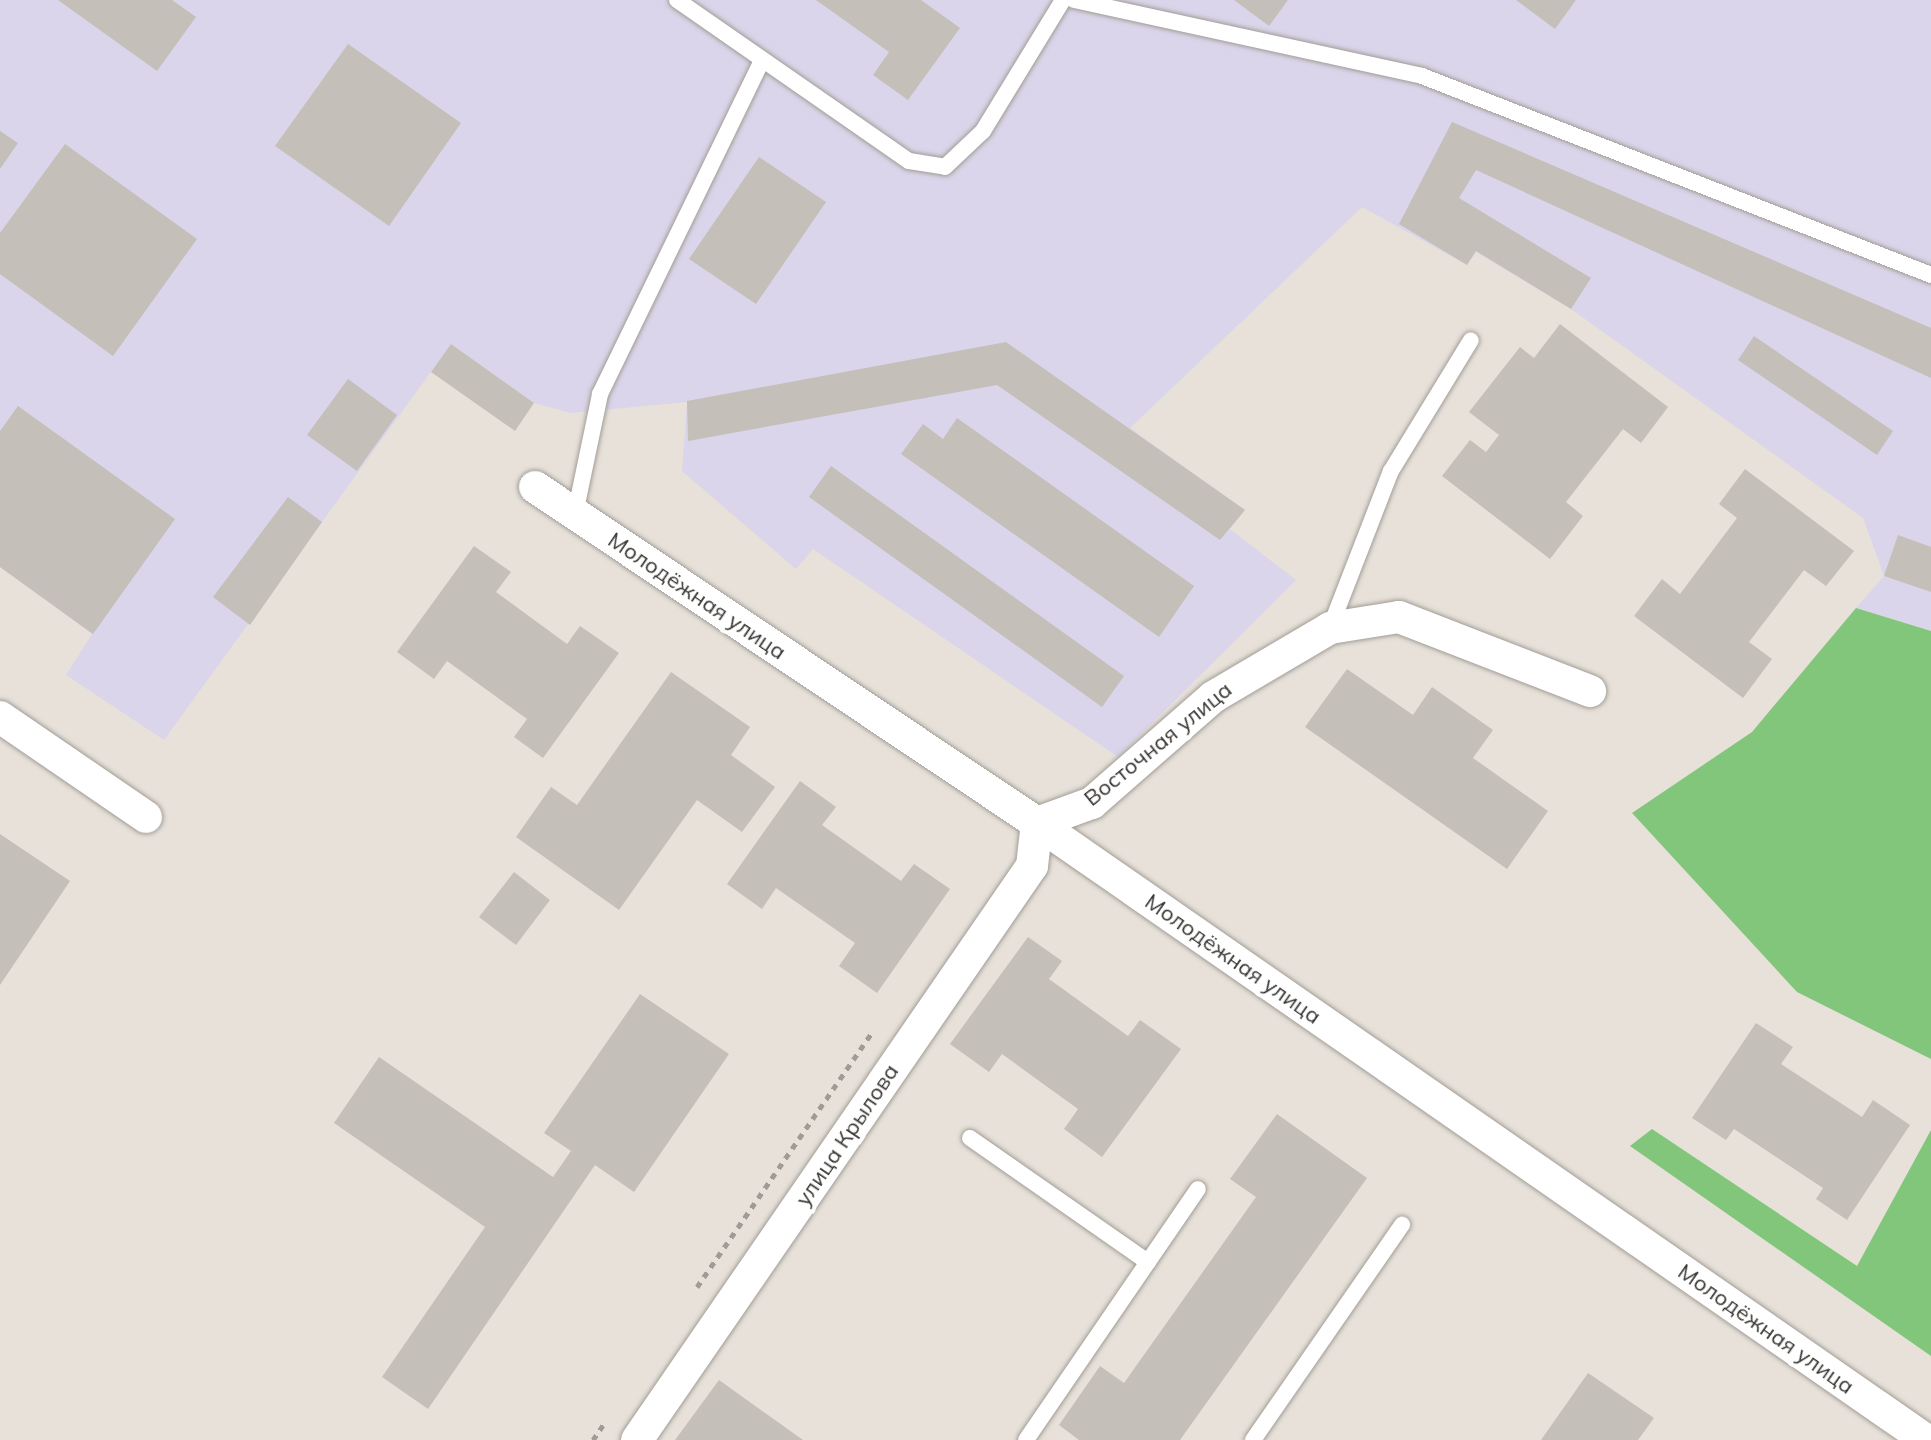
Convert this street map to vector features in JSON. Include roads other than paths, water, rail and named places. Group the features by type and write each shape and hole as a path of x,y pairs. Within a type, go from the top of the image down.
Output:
{"street":[{"name":"Молодёжная улица","path":"535,487 1037,823 1926,1440"},
{"name":"Восточная улица","path":"1037,823 1092,803 1213,697 1330,628 1399,617 1590,691"},
{"path":"0,717 146,817"},
{"name":"улица Крылова","path":"637,1440 1032,866 1037,823"}],"lane":[{"path":"677,0 909,161 945,167 983,131 1063,0"},
{"path":"1074,0 1422,76 1931,275"},
{"path":"575,514 600,394 762,61"},
{"path":"1330,628 1391,471 1471,340"},
{"path":"970,1138 1148,1262"},
{"path":"1026,1440 1198,1189"},
{"path":"1253,1440 1402,1225"}]}
